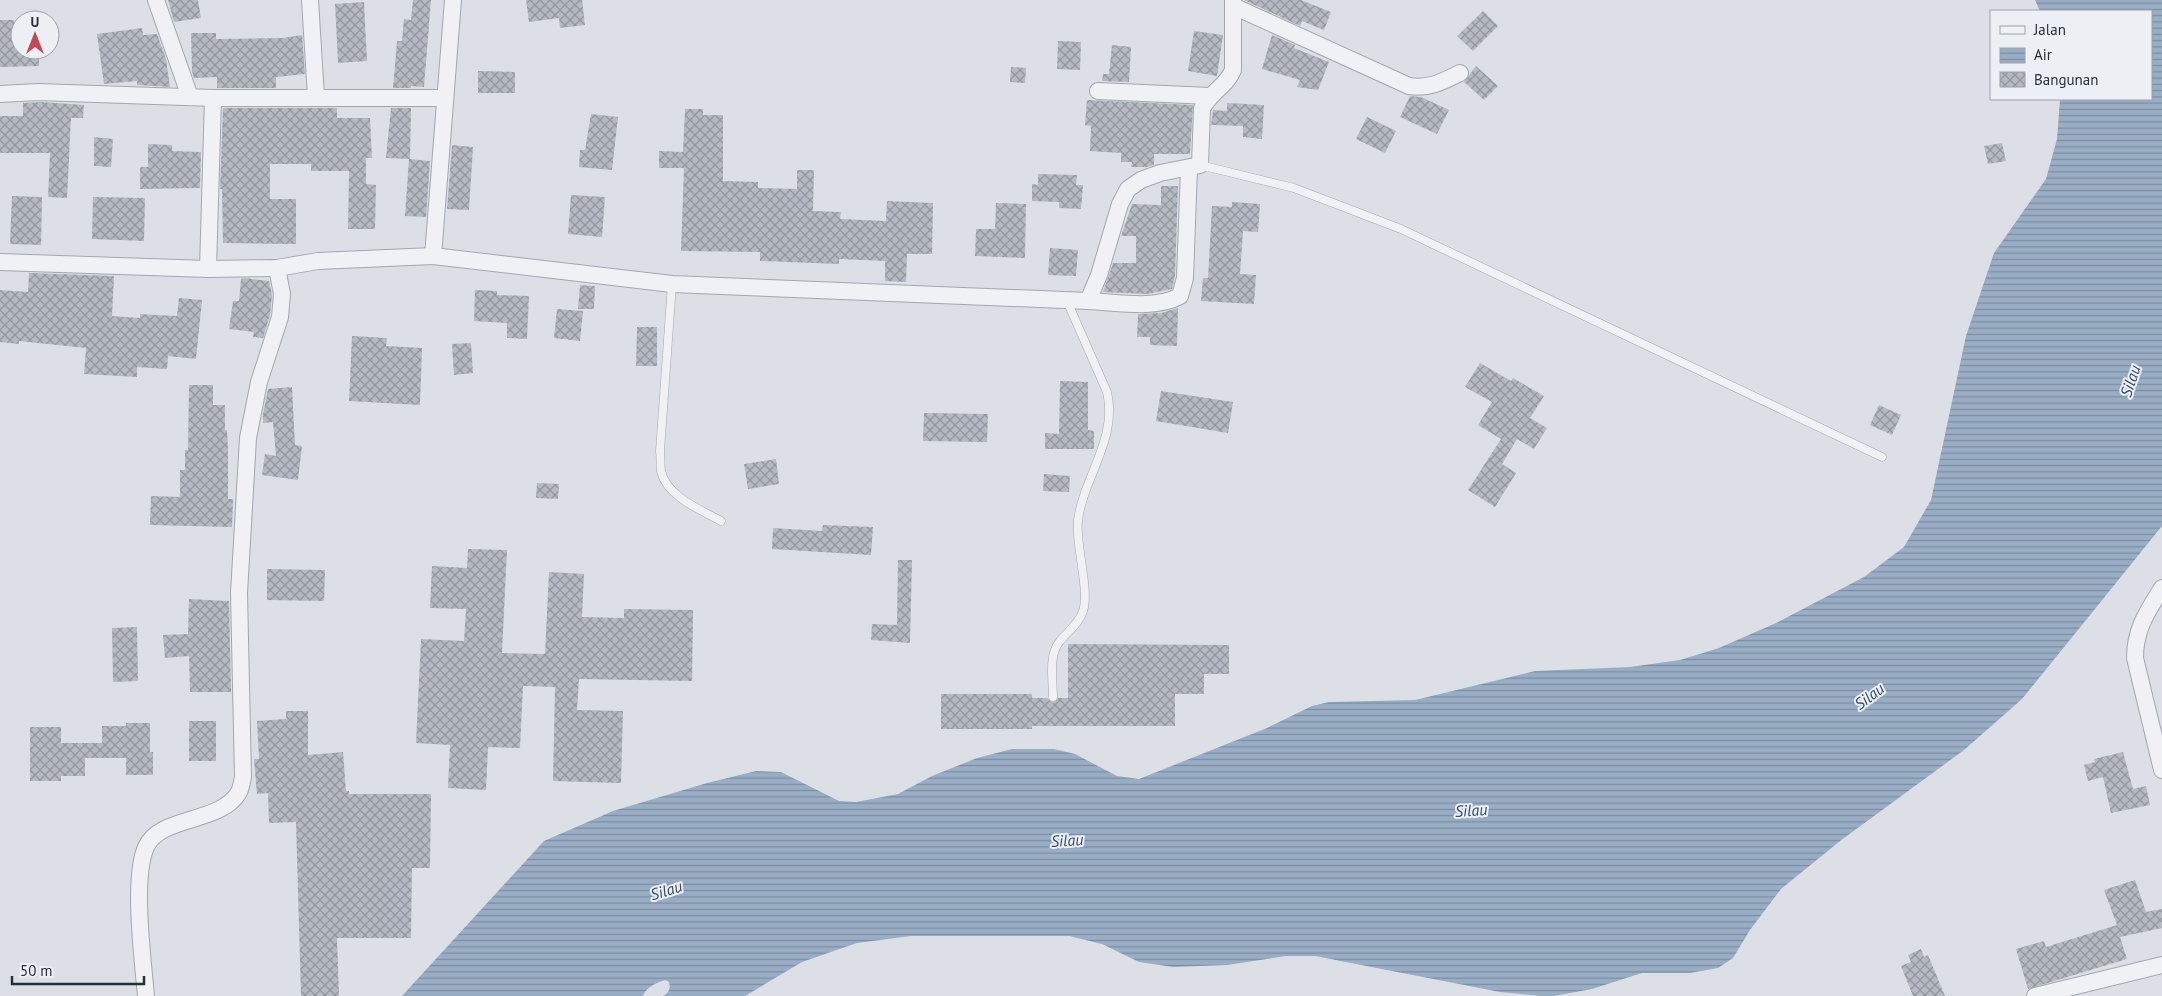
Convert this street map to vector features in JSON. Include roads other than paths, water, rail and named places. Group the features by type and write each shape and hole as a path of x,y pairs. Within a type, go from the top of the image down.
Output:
{"street":[{"path":"156,0 190,97"},
{"path":"310,0 316,97"},
{"path":"433,256 453,0"},
{"path":"0,262 208,269 277,268 318,261 433,256 672,284 1141,304 1171,301 1180,296 1185,278 1194,166 1202,109 1210,96 1230,77 1233,70 1233,3 1409,86 1423,88 1434,86 1460,73"},
{"path":"1098,91 1210,96"},
{"path":"0,94 38,92 213,98 445,98"},
{"path":"208,269 213,98"},
{"path":"1088,301 1120,204 1128,189 1141,180 1160,173 1194,166"},
{"path":"146,996 140,938 140,889 142,858 146,846 153,837 165,829 220,809 232,801 240,791 243,777 239,593 248,438 259,382 280,317 282,294 277,268"},
{"path":"2162,588 2144,617 2135,641 2135,658 2162,770"},
{"path":"2035,996 2162,965"}],"lane":[{"path":"1194,166 1294,188 1401,229 1882,457"},
{"path":"672,284 660,451 661,472 669,487 683,499 721,522"},
{"path":"1053,696 1053,658 1058,643 1075,625 1084,610 1078,522 1107,433 1111,408 1107,392 1067,301"}],"water":[{"name":"Silau","path":"2035,0 2162,0 2162,526 2022,699 1964,750 1840,841 1781,889 1750,930 1733,958 1718,968 1690,973 1642,973 1592,989 1554,996 1541,996 1500,992 1315,956 1286,956 1227,965 1173,967 1139,962 1102,944 1069,936 911,936 857,943 802,962 745,996 663,996 670,988 669,982 665,980 649,988 643,996 402,996 544,841 613,811 707,783 756,771 781,772 839,801 856,802 898,794 932,776 977,758 1012,749 1054,749 1075,754 1117,776 1139,779 1267,728 1312,706 1329,702 1415,700 1535,671 1630,667 1680,660 1719,648 1776,623 1864,577 1904,547 1931,500 1966,336 1994,253 2046,179 2057,139 2060,100 2152,100 2152,10 2040,10"}]}
